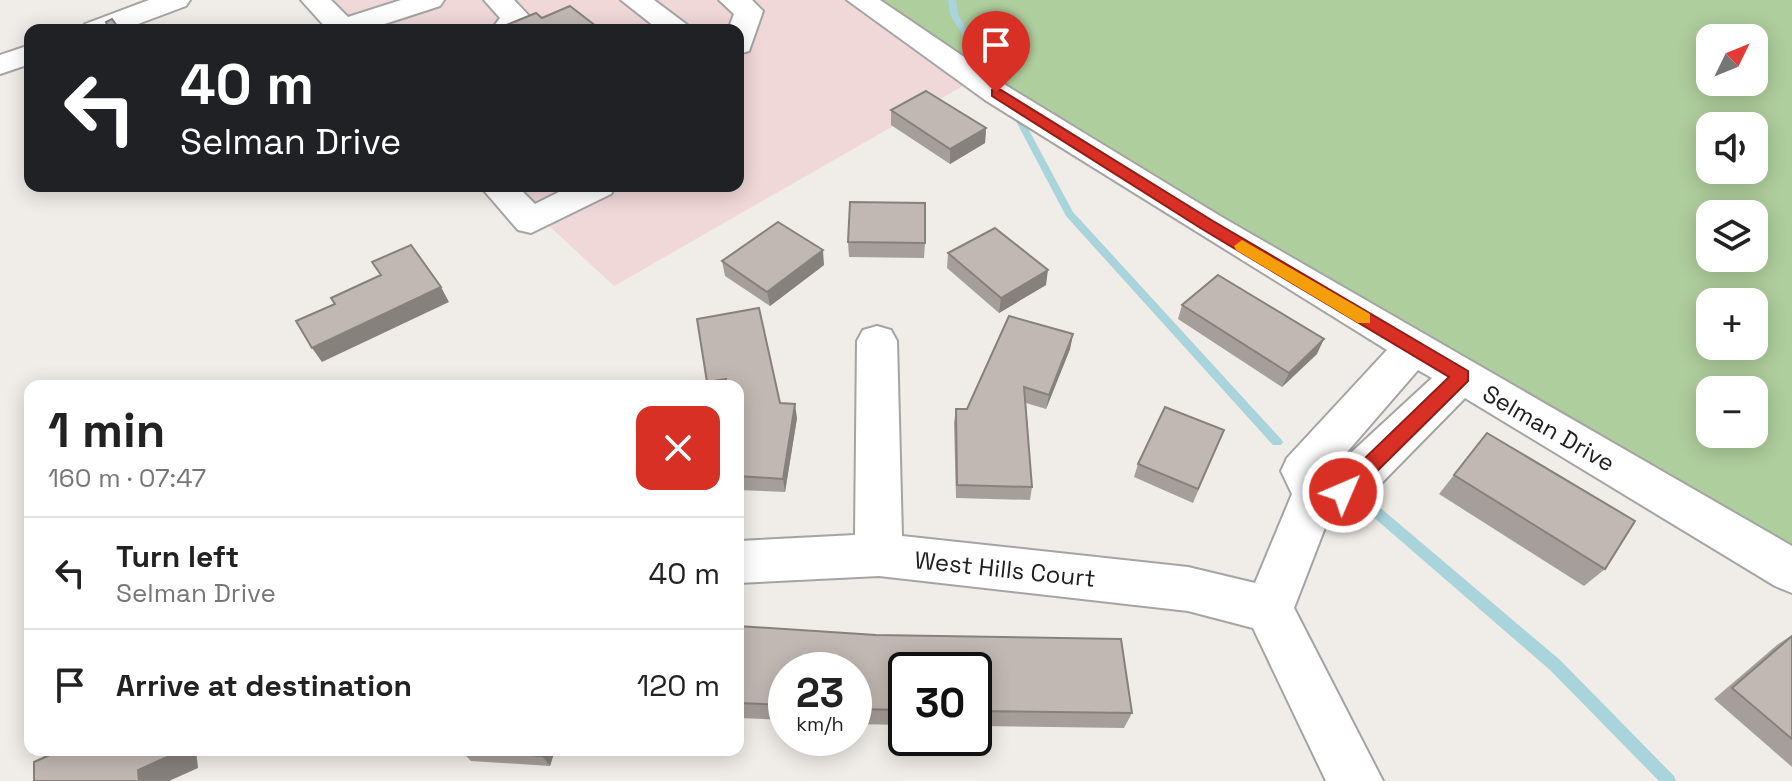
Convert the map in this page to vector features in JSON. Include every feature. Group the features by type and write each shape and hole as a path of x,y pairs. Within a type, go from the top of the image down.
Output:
{"street":[{"path":"111,24 176,0"},
{"path":"315,0 339,24"},
{"path":"359,24 430,0"},
{"path":"498,0 516,18 511,24"},
{"path":"733,0 749,11 744,26"},
{"name":"Selman Drive","path":"861,0 1010,101 1413,348 1792,571"},
{"path":"646,2 672,24"},
{"path":"0,65 24,56"},
{"path":"503,192 531,221 587,192"},
{"path":"877,341 879,555"},
{"path":"1355,781 1269,609 1315,494 1303,471 1413,348"},
{"path":"1315,494 1343,492 1461,376"},
{"name":"West Hills Court","path":"744,562 879,555 1188,589 1269,609"}],"shaded area":[{"path":"305,0 856,0 970,82 614,286 512,192 744,192 744,24 331,24"}],"green space":[{"path":"861,0 1792,0 1792,571"}],"building":[{"path":"570,6 593,24 509,24 536,13 542,18"},
{"path":"926,91 986,128 950,149 891,110"},
{"path":"850,202 925,203 925,243 848,242"},
{"path":"778,222 823,250 767,292 722,261"},
{"path":"995,228 1048,270 1001,298 948,253"},
{"path":"411,245 441,287 312,348 296,321 335,304 331,298 381,275 372,262"},
{"path":"1218,275 1324,339 1289,373 1182,305"},
{"path":"759,308 780,403 795,404 783,479 744,476 744,380 707,380 697,319"},
{"path":"1009,316 1073,334 1049,395 1024,387 1032,487 957,485 956,409 967,409"},
{"path":"1165,407 1224,430 1198,489 1138,464"},
{"path":"1487,433 1635,521 1605,569 1454,475"},
{"path":"744,626 876,635 1121,639 1132,713 992,711 992,652 888,652 888,710 872,709 872,652 768,652 768,704 744,703"},
{"path":"1792,636 1792,739 1732,688"},
{"path":"48,756 170,756 138,770 139,781 34,781 34,762"}],"waterway":[{"path":"952,0 954,15 986,65"},
{"path":"1013,108 1069,214 1277,442"},
{"path":"1360,498 1555,665 1669,781"}],"slow traffic":[{"path":"1242,246 1364,318"}],"route":[{"path":"996,93 1207,225 1461,376 1343,492"}]}
